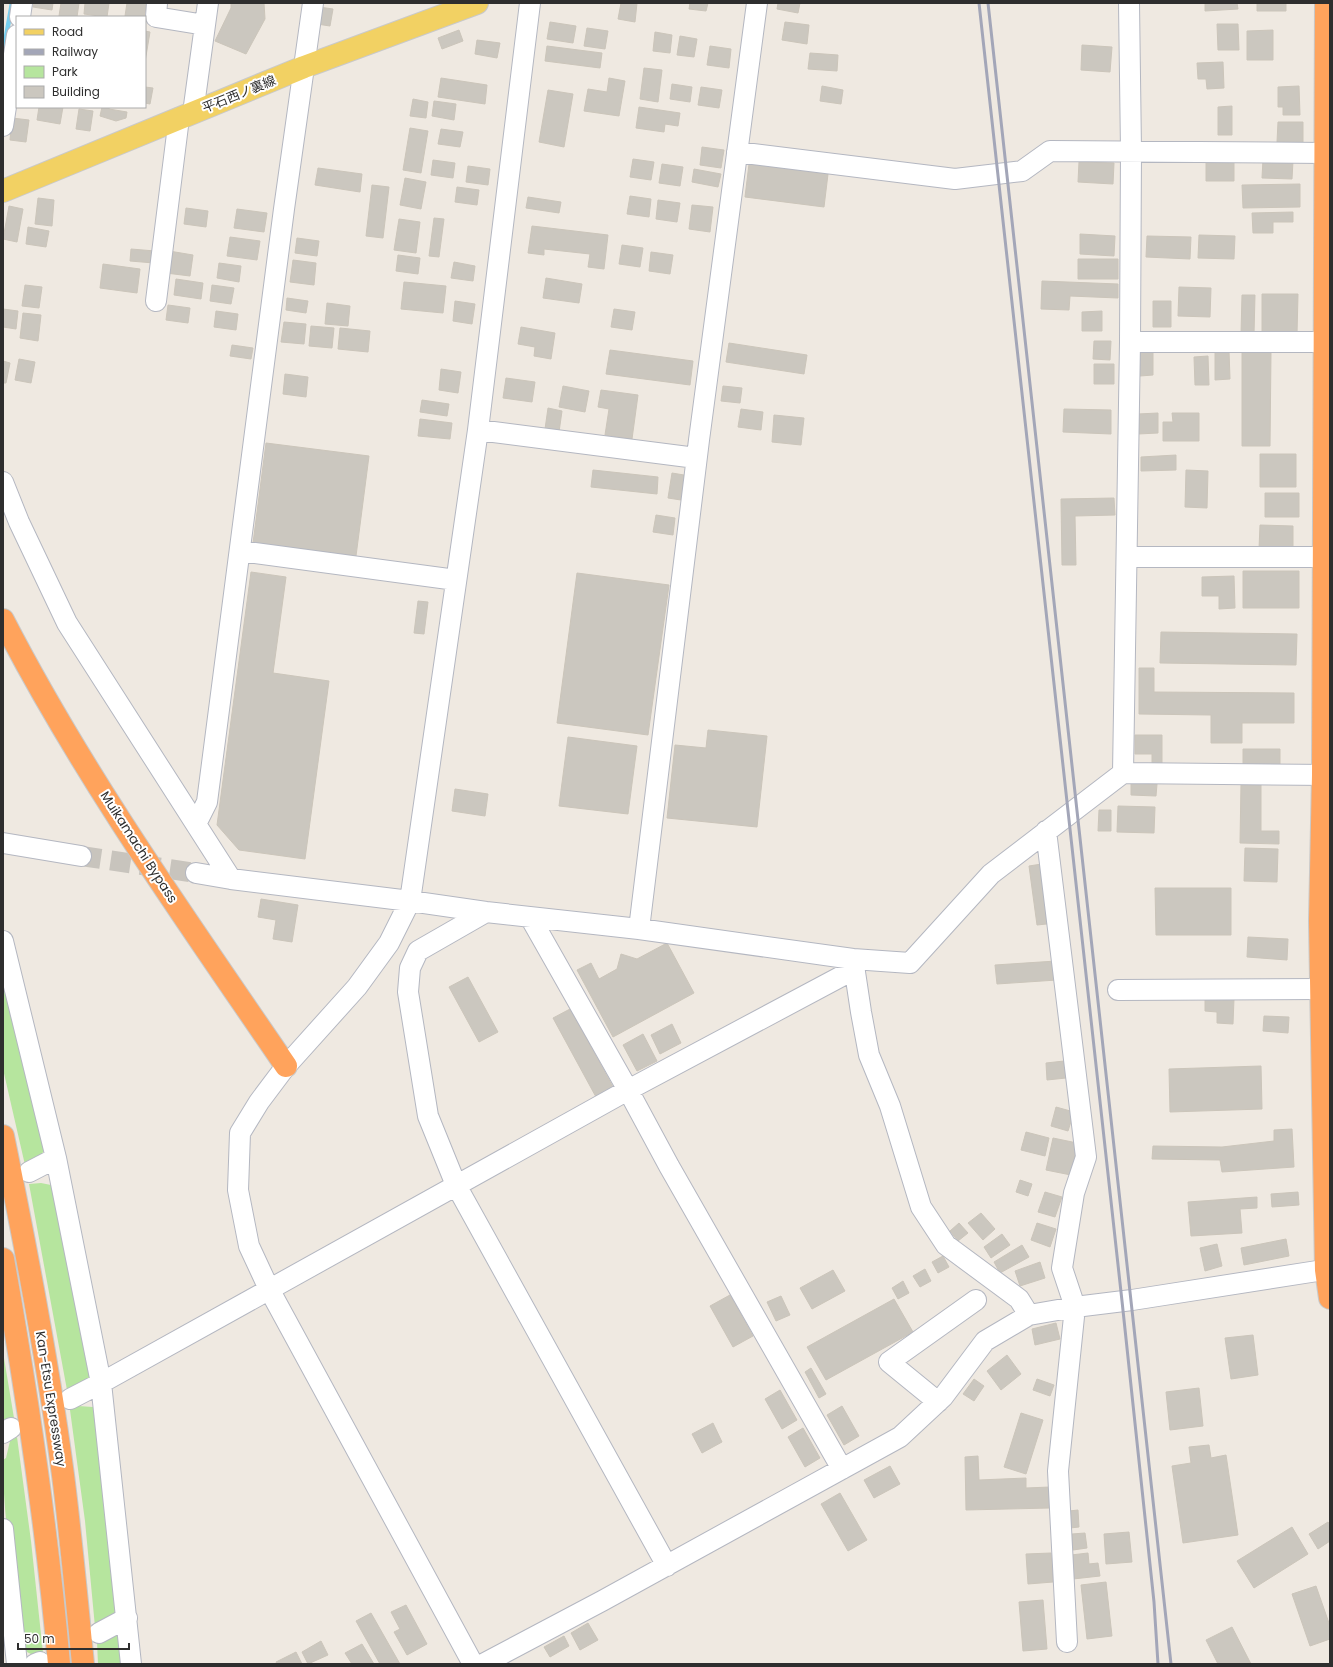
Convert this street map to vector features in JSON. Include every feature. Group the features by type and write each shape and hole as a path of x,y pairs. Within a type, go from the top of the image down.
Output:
{"highway":[{"path":"1326,3 1327,557 1324,999 1328,1270 1330,1298"},
{"name":"Muikamachi Bypass","path":"3,620 23,658 97,783 151,867 286,1066"},
{"name":"Kan-Etsu Expressway","path":"3,1136 21,1224 46,1362 63,1475 83,1664"},
{"name":"Kan-Etsu Expressway","path":"3,1259 21,1361 39,1478 53,1599 45,1663"}],"main road":[{"name":"平石西ノ裏線","path":"3,191 304,67 477,3"}],"street":[{"path":"20,16 22,3"},
{"path":"157,3 156,17 205,24"},
{"path":"156,301 186,115 208,3"},
{"path":"196,824 207,802 284,209 313,3"},
{"path":"473,1664 269,1289 249,1246 238,1190 240,1133 259,1102 286,1066 357,987 389,943 410,901 478,430 530,3"},
{"path":"639,929 696,458 757,3"},
{"path":"1122,774 1130,342 1130,3"},
{"path":"3,126 16,42"},
{"path":"738,152 955,179 1022,171 1050,151 1131,151 1327,145"},
{"path":"1130,342 1327,342"},
{"path":"478,430 696,458"},
{"path":"3,482 19,522 67,623 231,880"},
{"path":"240,551 456,580"},
{"path":"1127,557 1327,557"},
{"path":"196,873 231,880 410,901 486,912 639,929 854,964 910,963 991,874 1122,774 1326,775"},
{"path":"1046,831 1086,1157 1074,1194 1062,1268 1075,1307 1058,1471 1067,1642"},
{"path":"3,843 81,856"},
{"path":"486,912 418,951 410,968 408,992 428,1116 456,1185 667,1566"},
{"path":"530,917 628,1090 669,1166 842,1469"},
{"path":"3,941 56,1158 101,1383 131,1664"},
{"path":"70,1399 854,964"},
{"path":"854,964 869,1055 890,1106 921,1207 946,1245 1019,1299 1029,1315"},
{"path":"1118,990 1324,999"},
{"path":"29,1172 56,1158"},
{"path":"483,1664 667,1566 900,1437 943,1398 985,1341 1029,1315 1328,1270"},
{"path":"938,1402 889,1362 976,1300"},
{"path":"3,1529 18,1664"},
{"path":"99,1634 127,1618"}],"green space":[{"path":"3,963 45,1148 41,1156 25,1165 3,1069"},
{"path":"41,1183 51,1185 55,1190 92,1376 67,1390 29,1184"},
{"path":"3,1352 14,1418 10,1420 3,1419"},
{"path":"78,1406 93,1407 96,1410 119,1614 95,1627 85,1521 70,1410"},
{"path":"17,1437 31,1541 43,1653 33,1655 27,1652 23,1644 10,1552 3,1483 3,1460 6,1458 10,1441"},
{"path":"111,1633 119,1636 125,1664 98,1664 97,1642"}],"building":[{"path":"34,3 53,3 52,10 33,7"},
{"path":"61,3 79,3 77,16 59,16"},
{"path":"85,3 109,3 107,16 84,14"},
{"path":"127,3 147,3 144,16 125,16"},
{"path":"231,3 264,3 265,19 246,54 215,41 231,8"},
{"path":"621,3 637,3 635,22 618,19"},
{"path":"690,3 708,3 706,11 689,9"},
{"path":"778,3 800,3 798,13 777,9"},
{"path":"1205,3 1237,3 1238,9 1205,11"},
{"path":"1257,3 1286,3 1286,11 1257,11"},
{"path":"319,7 333,9 330,26 317,24"},
{"path":"550,22 576,26 573,43 547,39"},
{"path":"785,22 809,25 807,44 782,40"},
{"path":"1217,24 1238,24 1239,50 1218,50"},
{"path":"587,28 608,31 605,49 584,46"},
{"path":"459,30 463,41 442,49 438,38"},
{"path":"1273,30 1273,60 1247,60 1247,31"},
{"path":"146,31 150,32 146,56"},
{"path":"655,32 672,35 670,53 653,51"},
{"path":"680,36 697,39 694,57 677,55"},
{"path":"477,40 500,43 497,58 475,54"},
{"path":"1082,45 1112,47 1110,72 1081,70"},
{"path":"547,46 602,53 600,68 545,61"},
{"path":"710,46 731,49 729,68 707,65"},
{"path":"810,53 838,55 837,71 808,69"},
{"path":"1223,62 1224,88 1207,89 1206,79 1198,79 1197,63"},
{"path":"644,68 662,70 658,102 640,99"},
{"path":"441,78 487,85 485,104 438,97"},
{"path":"609,78 625,81 619,116 584,111 588,89 607,92"},
{"path":"672,84 692,87 690,102 670,99"},
{"path":"822,86 843,90 841,104 820,101"},
{"path":"1299,86 1300,115 1283,115 1283,107 1278,107 1278,87"},
{"path":"146,87 153,88 150,104 146,103"},
{"path":"701,87 722,90 719,108 698,105"},
{"path":"548,90 573,94 564,147 539,142"},
{"path":"413,99 428,102 426,118 410,116"},
{"path":"434,101 456,104 454,120 432,116"},
{"path":"1232,106 1232,135 1218,135 1218,107"},
{"path":"639,107 680,113 678,126 665,124 664,132 636,128"},
{"path":"39,108 63,108 60,124 37,120"},
{"path":"102,108 127,112 126,118 116,121 100,116"},
{"path":"79,109 93,111 90,131 76,129"},
{"path":"12,118 29,120 26,142 10,140"},
{"path":"1278,122 1303,122 1303,143 1277,142"},
{"path":"410,128 428,131 421,173 403,170"},
{"path":"441,129 463,132 460,147 438,144"},
{"path":"702,147 724,150 721,168 700,165"},
{"path":"633,159 654,162 651,180 630,177"},
{"path":"1263,159 1293,161 1292,179 1262,178"},
{"path":"433,160 455,163 453,178 431,175"},
{"path":"1206,160 1234,160 1234,181 1206,181"},
{"path":"1079,162 1114,163 1113,184 1078,182"},
{"path":"662,164 683,167 680,186 659,183"},
{"path":"749,164 828,174 824,207 745,197"},
{"path":"468,166 490,169 488,185 466,182"},
{"path":"318,168 362,174 360,192 315,185"},
{"path":"694,169 721,174 718,187 692,182"},
{"path":"405,178 426,182 421,209 400,205"},
{"path":"1300,184 1300,207 1243,208 1242,185"},
{"path":"372,185 389,187 383,238 366,236"},
{"path":"457,187 479,190 477,205 455,202"},
{"path":"630,196 651,199 649,217 627,214"},
{"path":"528,197 561,202 559,213 526,208"},
{"path":"38,198 54,200 52,226 35,224"},
{"path":"658,200 680,203 677,222 656,219"},
{"path":"692,205 713,207 710,232 689,229"},
{"path":"9,206 23,209 17,242 3,239"},
{"path":"186,208 208,211 206,227 184,224"},
{"path":"237,209 267,213 264,232 234,228"},
{"path":"1293,212 1293,222 1273,222 1273,233 1253,233 1252,213"},
{"path":"434,218 444,219 439,257 429,256"},
{"path":"399,219 420,222 416,253 394,250"},
{"path":"532,226 608,235 604,269 588,267 590,254 544,249 544,255 528,253"},
{"path":"28,227 49,231 46,247 26,244"},
{"path":"1080,234 1115,236 1114,256 1080,254"},
{"path":"1199,235 1235,236 1234,259 1198,258"},
{"path":"1147,236 1191,237 1190,259 1146,257"},
{"path":"230,237 260,241 257,260 227,256"},
{"path":"297,238 319,241 317,256 295,253"},
{"path":"622,245 643,248 640,267 619,264"},
{"path":"131,249 155,251 154,263 130,261"},
{"path":"169,251 193,255 190,276 166,273"},
{"path":"651,252 673,255 670,274 649,271"},
{"path":"398,255 420,258 418,274 396,271"},
{"path":"1078,259 1118,259 1118,279 1078,279"},
{"path":"293,260 316,263 314,285 290,282"},
{"path":"454,262 475,266 473,281 451,278"},
{"path":"219,263 241,266 239,282 217,278"},
{"path":"103,264 140,269 137,293 100,288"},
{"path":"546,278 582,284 579,303 543,298"},
{"path":"176,279 203,283 201,299 174,295"},
{"path":"1042,281 1118,284 1118,298 1070,296 1069,310 1041,309"},
{"path":"404,282 446,286 443,313 401,309"},
{"path":"25,285 42,287 39,308 22,306"},
{"path":"212,285 234,288 231,304 210,301"},
{"path":"1179,287 1211,288 1210,317 1178,316"},
{"path":"1262,294 1298,294 1297,334 1262,333"},
{"path":"1242,295 1255,295 1254,334 1241,334"},
{"path":"287,298 308,301 306,313 286,310"},
{"path":"455,301 475,304 472,324 453,321"},
{"path":"1153,301 1171,301 1171,327 1153,327"},
{"path":"327,303 350,306 348,326 325,324"},
{"path":"168,305 190,308 188,323 166,320"},
{"path":"3,309 18,311 16,329 3,327"},
{"path":"614,309 635,312 632,330 611,327"},
{"path":"216,311 238,314 236,330 214,327"},
{"path":"1102,311 1102,331 1082,331 1082,312"},
{"path":"23,313 41,315 38,341 20,338"},
{"path":"284,322 306,324 304,344 281,342"},
{"path":"311,326 334,328 332,348 309,346"},
{"path":"521,327 555,333 551,359 534,356 535,347 518,344"},
{"path":"340,328 370,331 368,352 338,349"},
{"path":"1094,341 1111,341 1110,360 1093,359"},
{"path":"729,343 807,355 804,374 726,362"},
{"path":"232,345 253,348 251,359 230,356"},
{"path":"610,350 693,361 690,385 606,374"},
{"path":"1139,351 1153,351 1153,375 1140,376"},
{"path":"1215,351 1229,351 1230,379 1215,380"},
{"path":"1242,352 1271,352 1270,446 1242,446"},
{"path":"1208,356 1209,385 1195,385 1194,357"},
{"path":"19,359 35,362 31,383 15,380"},
{"path":"3,361 10,363 6,383 3,383"},
{"path":"1094,364 1114,364 1114,384 1094,384"},
{"path":"441,369 461,372 458,393 439,390"},
{"path":"285,374 308,377 306,397 283,394"},
{"path":"506,378 535,382 532,402 503,398"},
{"path":"563,386 589,391 585,412 559,407"},
{"path":"723,386 742,388 740,403 721,401"},
{"path":"601,390 638,395 632,439 605,435 609,409 598,407"},
{"path":"422,400 449,404 447,416 420,412"},
{"path":"548,408 562,411 559,432 545,429"},
{"path":"741,409 763,412 761,430 738,427"},
{"path":"1064,409 1111,410 1111,434 1063,432"},
{"path":"1158,413 1158,433 1138,434 1138,414"},
{"path":"1172,413 1199,413 1199,441 1163,441 1163,422 1173,422"},
{"path":"774,415 804,418 801,445 772,442"},
{"path":"420,419 452,423 450,439 418,436"},
{"path":"266,443 369,456 356,556 253,543"},
{"path":"1260,454 1296,454 1296,487 1260,487"},
{"path":"1176,455 1176,470 1141,471 1141,457"},
{"path":"593,470 658,477 657,494 591,487"},
{"path":"1186,470 1208,471 1207,508 1185,507"},
{"path":"672,473 684,475 681,500 668,498"},
{"path":"1265,493 1299,493 1299,517 1265,517"},
{"path":"1114,498 1115,515 1075,516 1076,565 1062,565 1061,499"},
{"path":"656,515 675,518 673,535 653,532"},
{"path":"1260,525 1293,526 1293,549 1259,549"},
{"path":"1243,571 1299,571 1299,608 1243,608"},
{"path":"251,572 286,577 273,673 329,681 305,859 239,850 217,825"},
{"path":"577,573 669,585 648,735 557,723"},
{"path":"1234,576 1235,608 1219,609 1219,596 1202,596 1202,577"},
{"path":"418,601 428,602 424,634 414,633"},
{"path":"1161,632 1297,634 1296,665 1160,663"},
{"path":"1139,668 1154,668 1154,692 1294,693 1294,723 1242,723 1242,743 1211,743 1211,715 1139,714"},
{"path":"708,730 767,736 757,827 667,818 675,745 706,748"},
{"path":"1135,735 1162,735 1162,764 1152,764 1152,754 1135,754"},
{"path":"568,737 637,746 628,814 559,806"},
{"path":"1243,749 1280,749 1280,765 1243,765"},
{"path":"1131,783 1157,784 1156,796 1131,795"},
{"path":"1241,784 1261,784 1261,831 1279,831 1279,844 1240,843"},
{"path":"455,789 488,794 485,816 452,811"},
{"path":"1118,806 1155,807 1154,833 1117,832"},
{"path":"1099,810 1111,810 1111,831 1098,831"},
{"path":"1245,848 1278,849 1277,882 1244,881"},
{"path":"1048,863 1056,923 1037,925 1029,866"},
{"path":"1155,888 1231,888 1231,935 1156,935"},
{"path":"261,899 298,905 292,942 273,939 276,920 258,917"},
{"path":"1248,937 1288,939 1287,960 1247,957"},
{"path":"667,943 694,993 613,1037 577,970 591,963 599,979 617,969 621,954 637,959"},
{"path":"1056,961 1057,980 997,984 995,965"},
{"path":"468,977 498,1032 479,1042 449,987"},
{"path":"1205,999 1234,999 1233,1024 1217,1023 1217,1012 1205,1011"},
{"path":"570,1009 613,1087 596,1097 553,1018"},
{"path":"1264,1016 1289,1017 1288,1033 1263,1031"},
{"path":"672,1024 681,1043 660,1054 651,1035"},
{"path":"643,1034 657,1061 637,1071 623,1045"},
{"path":"1064,1061 1066,1078 1047,1080 1046,1063"},
{"path":"1261,1066 1262,1109 1170,1112 1169,1069"},
{"path":"1056,1107 1074,1112 1068,1131 1051,1126"},
{"path":"1292,1129 1294,1167 1222,1172 1220,1160 1152,1159 1153,1146 1222,1147 1274,1141 1274,1130"},
{"path":"1026,1132 1049,1138 1045,1156 1021,1150"},
{"path":"1053,1138 1077,1143 1071,1175 1046,1170"},
{"path":"1020,1180 1032,1184 1028,1196 1016,1192"},
{"path":"1045,1192 1062,1197 1055,1217 1038,1212"},
{"path":"1298,1192 1299,1205 1272,1207 1271,1194"},
{"path":"1257,1197 1257,1208 1240,1209 1242,1233 1191,1236 1188,1202"},
{"path":"981,1213 995,1229 983,1240 968,1223"},
{"path":"959,1223 968,1233 958,1241 950,1231"},
{"path":"1037,1223 1056,1229 1050,1247 1031,1240"},
{"path":"1002,1234 1010,1245 991,1258 984,1247"},
{"path":"1286,1239 1289,1256 1244,1265 1241,1248"},
{"path":"1217,1244 1222,1266 1205,1271 1200,1248"},
{"path":"1022,1245 1029,1257 1000,1273 994,1262"},
{"path":"943,1256 949,1267 938,1273 932,1262"},
{"path":"1040,1262 1045,1278 1020,1286 1015,1271"},
{"path":"925,1269 931,1281 920,1287 913,1276"},
{"path":"833,1270 845,1291 812,1309 800,1288"},
{"path":"903,1281 909,1293 898,1299 892,1288"},
{"path":"730,1295 753,1336 733,1347 710,1306"},
{"path":"781,1296 790,1315 776,1321 767,1302"},
{"path":"894,1299 913,1332 826,1380 807,1347"},
{"path":"1056,1323 1060,1339 1035,1345 1032,1329"},
{"path":"1253,1335 1258,1375 1231,1379 1225,1338"},
{"path":"1007,1355 1021,1374 1001,1390 987,1371"},
{"path":"811,1368 826,1394 819,1398 805,1372"},
{"path":"974,1379 984,1386 974,1401 963,1394"},
{"path":"1037,1379 1054,1385 1050,1396 1033,1390"},
{"path":"1199,1388 1203,1426 1170,1430 1166,1392"},
{"path":"780,1390 797,1420 782,1429 765,1399"},
{"path":"842,1406 859,1436 844,1445 827,1415"},
{"path":"1021,1413 1043,1420 1026,1474 1004,1467"},
{"path":"713,1423 722,1442 702,1453 692,1434"},
{"path":"803,1428 820,1458 805,1467 788,1437"},
{"path":"1209,1445 1211,1458 1226,1455 1238,1535 1183,1543 1172,1466 1191,1463 1189,1447"},
{"path":"978,1456 979,1480 1026,1478 1026,1488 1050,1487 1050,1508 966,1510 965,1457"},
{"path":"890,1466 900,1484 874,1498 864,1480"},
{"path":"840,1493 867,1540 848,1551 821,1504"},
{"path":"1078,1510 1079,1527 1070,1528 1069,1511"},
{"path":"1328,1522 1330,1525 1330,1541 1318,1549 1309,1534"},
{"path":"1292,1527 1308,1554 1254,1588 1237,1561"},
{"path":"1129,1532 1132,1562 1106,1564 1104,1534"},
{"path":"1085,1533 1087,1548 1073,1550 1072,1534"},
{"path":"1051,1553 1053,1582 1028,1584 1026,1554"},
{"path":"1088,1553 1089,1564 1098,1563 1100,1576 1073,1579 1071,1555"},
{"path":"1106,1582 1112,1636 1087,1639 1081,1585"},
{"path":"1316,1586 1330,1626 1330,1639 1310,1646 1292,1594"},
{"path":"1043,1600 1047,1649 1023,1651 1019,1602"},
{"path":"406,1605 427,1644 407,1655 394,1632 400,1629 391,1612"},
{"path":"371,1613 400,1664 380,1664 356,1621"},
{"path":"588,1623 598,1640 580,1650 571,1633"},
{"path":"1232,1627 1251,1664 1218,1664 1206,1640"},
{"path":"564,1636 569,1646 550,1657 544,1647"},
{"path":"321,1641 328,1655 308,1664 302,1652"},
{"path":"362,1644 374,1664 352,1664 345,1653"},
{"path":"296,1652 302,1664 277,1664 276,1662"}],"waterway":[{"path":"3,54 12,3"}],"tunnel":[{"path":"81,856 196,873"}],"railway":[{"path":"979,3 1122,1301 1154,1602 1158,1664"},
{"path":"988,3 1171,1664"}]}
